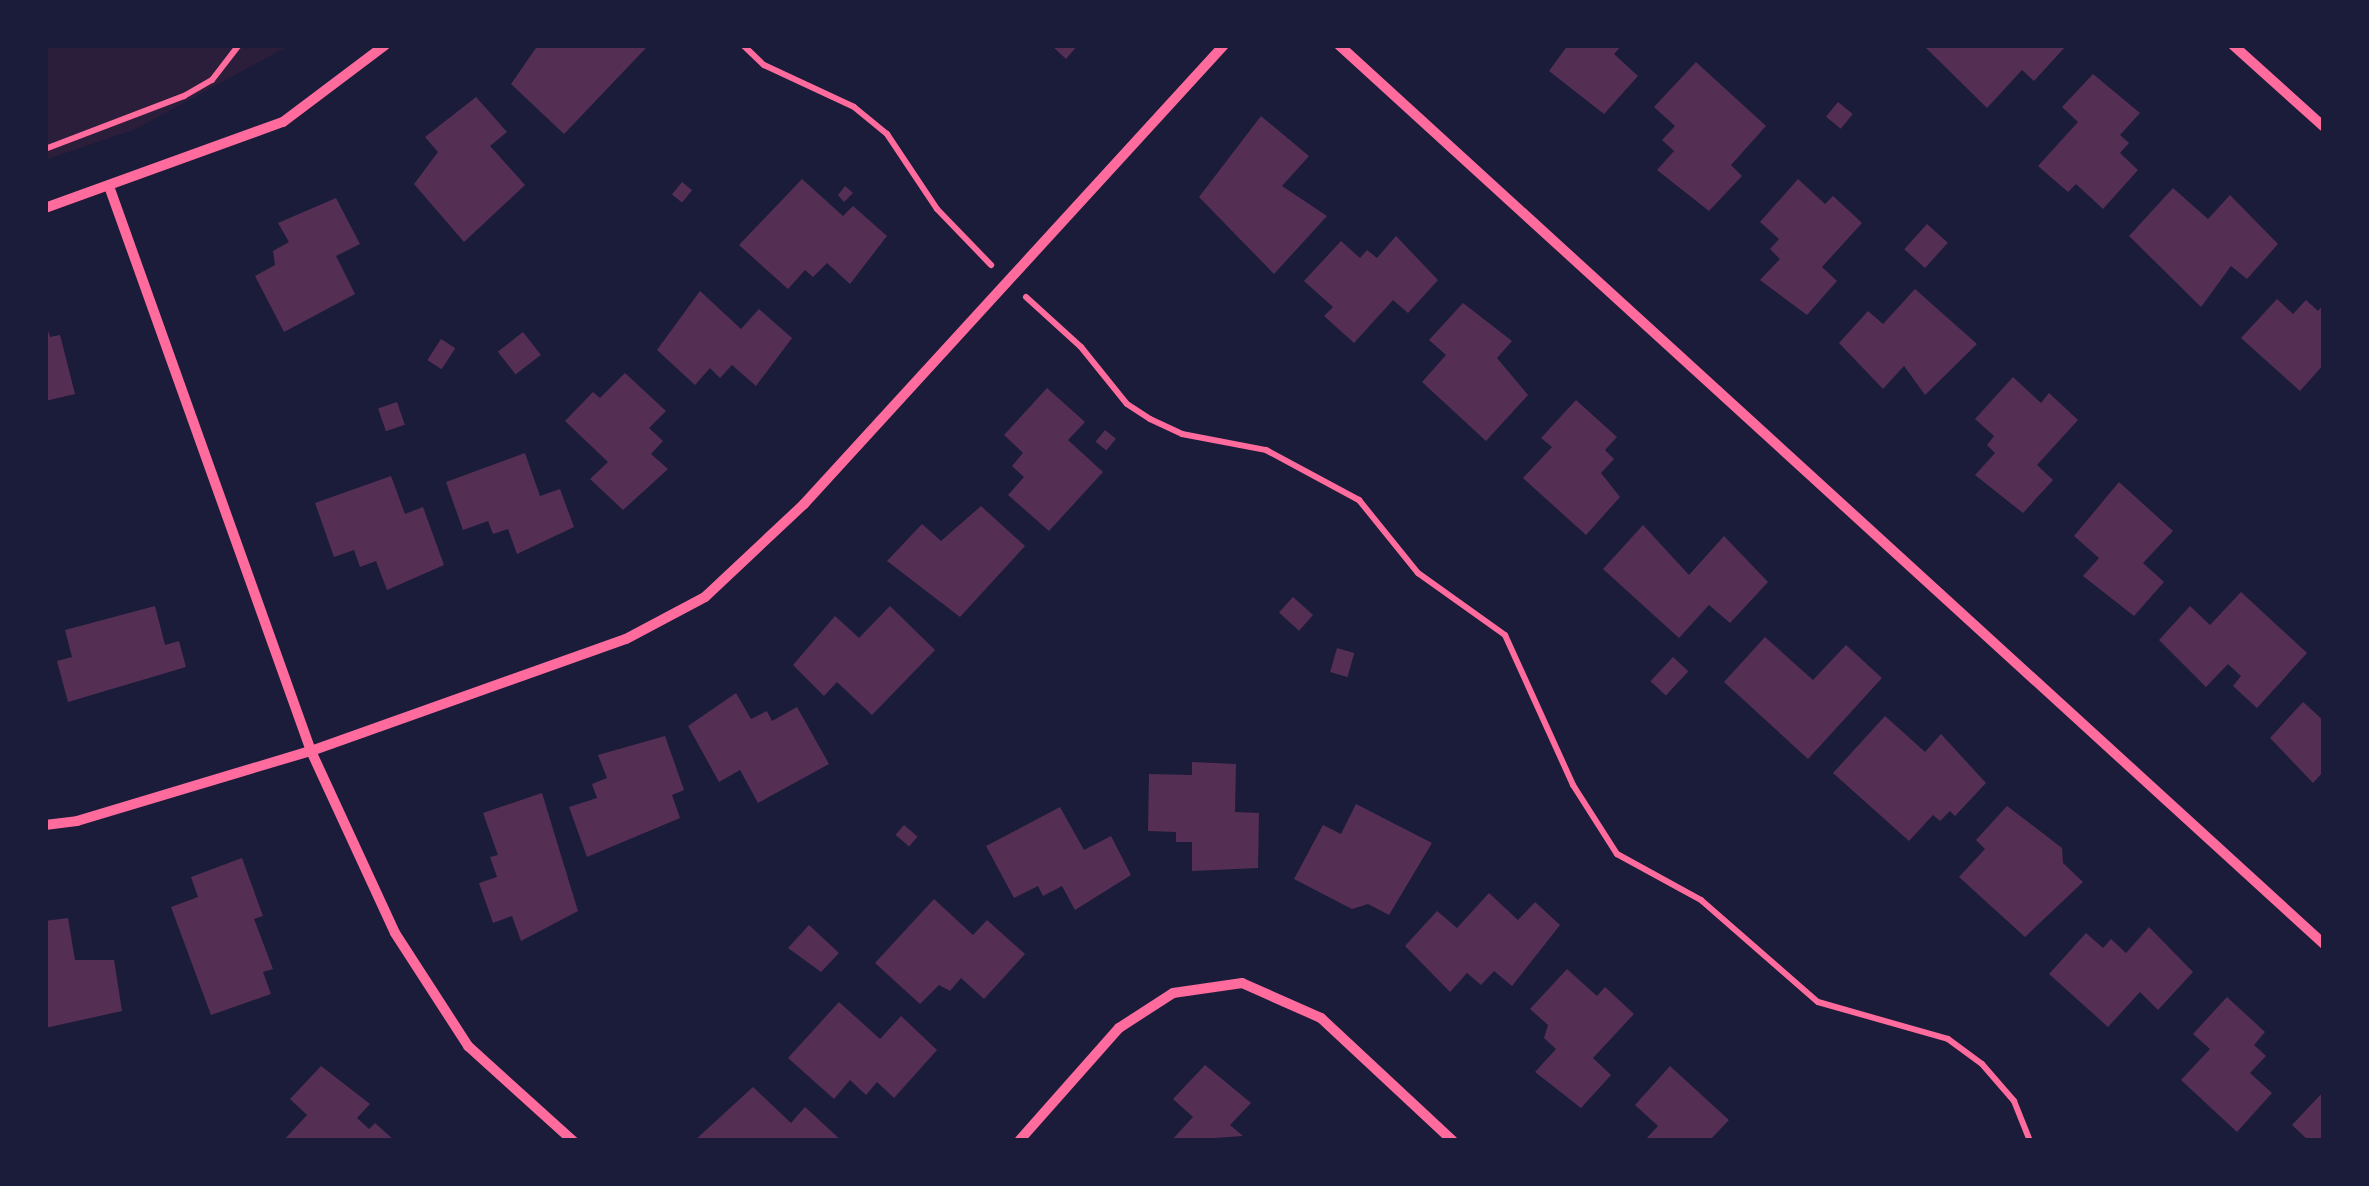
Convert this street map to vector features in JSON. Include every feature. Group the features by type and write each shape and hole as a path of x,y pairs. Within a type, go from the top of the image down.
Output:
{"street":[{"path":"45,208 110,188 283,122 385,45"},
{"path":"45,825 77,821 311,751 626,639 705,596 804,504 1224,45"},
{"path":"1339,45 2324,944"},
{"path":"2234,45 2324,127"},
{"path":"110,188 311,751 395,933 468,1046 573,1141"},
{"path":"1019,1141 1119,1028 1173,993 1242,984 1321,1018 1453,1141"}],"path":[{"path":"45,148 184,96 212,80 239,45"},
{"path":"743,45 764,65 854,107 887,134 937,209 1080,347 1126,404 1182,434 1266,450 1359,500 1418,573 1505,636 1573,786 1617,854 1701,900 1818,1002 1948,1039 1982,1064 2014,1101 2030,1141"}],"shaded area":[{"path":"45,45 290,45 136,129 45,160"}],"building":[{"path":"538,45 646,48 564,134 511,84"},
{"path":"1051,45 1078,45 1066,59"},
{"path":"1568,45 1622,45 1614,54 1638,76 1604,114 1549,71"},
{"path":"1923,45 2065,47 2034,81 2022,70 1987,108"},
{"path":"1696,62 1766,126 1731,165 1742,176 1709,211 1657,170 1674,151 1662,140 1675,126 1654,107"},
{"path":"2093,74 2140,113 2120,135 2129,143 2120,153 2138,170 2103,209 2076,184 2068,192 2038,166 2078,122 2062,107"},
{"path":"476,97 507,132 490,146 525,185 464,242 414,184 438,152 425,137"},
{"path":"1838,102 1853,114 1841,129 1826,117"},
{"path":"1261,116 1309,156 1282,186 1327,216 1274,274 1199,197"},
{"path":"802,179 843,216 853,206 887,236 850,284 827,263 813,277 805,270 788,289 739,245"},
{"path":"1798,179 1825,204 1833,196 1862,223 1822,267 1837,281 1807,315 1760,280 1780,259 1770,249 1779,239 1760,222"},
{"path":"682,182 692,190 682,203 672,194"},
{"path":"845,186 853,193 844,202 838,195"},
{"path":"2173,188 2208,219 2230,195 2278,244 2247,279 2231,266 2201,307 2129,236"},
{"path":"336,198 360,244 336,256 355,294 284,332 255,276 275,265 273,251 289,242 278,223"},
{"path":"1927,224 1948,243 1925,268 1904,249"},
{"path":"1396,236 1438,280 1408,313 1393,300 1354,343 1324,316 1333,307 1304,281 1341,241 1360,258 1367,250 1377,258"},
{"path":"1915,289 1977,344 1925,395 1904,366 1883,389 1839,343 1868,311 1883,324"},
{"path":"700,291 741,329 759,309 792,338 756,386 732,365 720,378 710,368 695,385 657,350"},
{"path":"2277,299 2293,314 2306,300 2318,311 2324,304 2324,364 2300,391 2241,338"},
{"path":"1463,303 1512,341 1497,358 1528,395 1486,441 1422,382 1446,355 1429,340"},
{"path":"45,320 50,337 60,335 75,394 45,401"},
{"path":"523,332 541,355 516,375 498,352"},
{"path":"441,339 455,348 442,369 427,360"},
{"path":"625,373 666,411 649,428 663,441 651,454 668,469 623,510 590,479 608,462 565,421 593,392 600,398"},
{"path":"2013,377 2041,403 2049,393 2078,420 2037,465 2053,480 2023,513 1975,475 1995,453 1987,445 1994,436 1975,419"},
{"path":"1047,388 1085,422 1068,440 1103,472 1049,531 1008,495 1024,477 1012,466 1023,453 1004,435"},
{"path":"1576,400 1617,437 1605,450 1614,459 1601,473 1620,497 1586,535 1523,478 1552,447 1541,438"},
{"path":"397,402 405,425 386,431 378,409"},
{"path":"1105,430 1116,439 1106,450 1096,442"},
{"path":"525,453 540,496 560,489 574,527 517,554 508,529 493,534 488,521 463,530 446,482"},
{"path":"391,476 405,514 423,507 444,565 387,590 376,561 360,567 354,550 334,557 315,503"},
{"path":"2119,482 2173,531 2143,563 2164,582 2134,616 2083,576 2099,558 2074,536"},
{"path":"981,506 1025,546 960,617 887,561 922,524 941,541"},
{"path":"1643,525 1689,575 1724,536 1768,582 1730,623 1709,605 1679,638 1603,569"},
{"path":"2241,592 2307,653 2257,708 2233,686 2241,676 2228,664 2206,687 2159,640 2190,606 2210,625"},
{"path":"1293,597 1313,615 1299,631 1279,613"},
{"path":"155,606 165,645 179,641 186,667 68,702 57,661 72,657 65,630"},
{"path":"890,606 935,650 872,715 837,682 824,696 793,665 835,616 859,638"},
{"path":"1765,637 1813,680 1846,645 1882,678 1808,759 1724,682"},
{"path":"1337,648 1354,653 1347,677 1330,672"},
{"path":"1673,657 1688,671 1666,695 1650,681"},
{"path":"736,693 751,719 767,711 772,721 797,707 829,764 758,803 740,770 719,782 688,726"},
{"path":"2303,702 2324,721 2324,771 2313,783 2270,738"},
{"path":"1885,716 1925,752 1941,734 1986,783 1955,816 1950,811 1940,821 1933,815 1909,841 1833,773"},
{"path":"665,736 684,790 672,795 680,818 587,857 569,807 597,798 592,784 607,778 598,755"},
{"path":"1192,762 1236,764 1235,812 1259,813 1258,868 1192,871 1192,842 1176,842 1176,832 1148,831 1149,774 1192,775"},
{"path":"542,793 578,911 521,941 512,916 493,923 479,883 497,877 490,857 498,855 483,813"},
{"path":"1356,804 1432,843 1389,915 1368,904 1352,909 1294,879 1323,825 1341,834"},
{"path":"2007,806 2062,848 2063,863 2083,882 2025,937 1959,877 1985,849 1976,840"},
{"path":"1060,807 1084,850 1111,836 1131,875 1075,910 1062,886 1043,896 1038,886 1014,898 986,846"},
{"path":"904,825 918,837 909,847 895,835"},
{"path":"242,858 263,916 254,919 273,969 263,972 271,994 211,1015 171,907 198,897 191,877"},
{"path":"1489,893 1518,920 1535,902 1560,925 1512,986 1494,971 1481,985 1467,973 1450,992 1405,946 1437,911 1457,928"},
{"path":"934,899 973,935 987,920 1025,954 984,999 961,978 950,991 939,985 920,1004 875,963"},
{"path":"68,918 75,960 114,960 122,1011 45,1028 45,921"},
{"path":"809,925 839,953 821,972 788,948"},
{"path":"2149,927 2193,972 2158,1010 2140,992 2108,1027 2049,974 2086,933 2103,948 2111,939 2126,953"},
{"path":"1567,969 1597,996 1605,987 1634,1014 1593,1058 1611,1075 1581,1108 1535,1072 1556,1049 1544,1038 1548,1025 1530,1009"},
{"path":"2227,997 2265,1032 2254,1045 2266,1056 2250,1073 2272,1093 2237,1132 2181,1080 2210,1049 2193,1034"},
{"path":"839,1002 880,1039 901,1016 937,1050 894,1098 877,1082 866,1095 850,1080 834,1099 788,1058"},
{"path":"1205,1065 1251,1103 1230,1125 1243,1136 1171,1141 1193,1117 1173,1099"},
{"path":"321,1066 370,1104 357,1118 369,1129 375,1123 395,1141 283,1141 307,1115 290,1099"},
{"path":"1670,1066 1729,1120 1709,1141 1646,1139 1658,1126 1635,1105"},
{"path":"753,1087 791,1123 805,1107 842,1141 694,1141"},
{"path":"2324,1091 2324,1141 2309,1141 2292,1125"}]}
